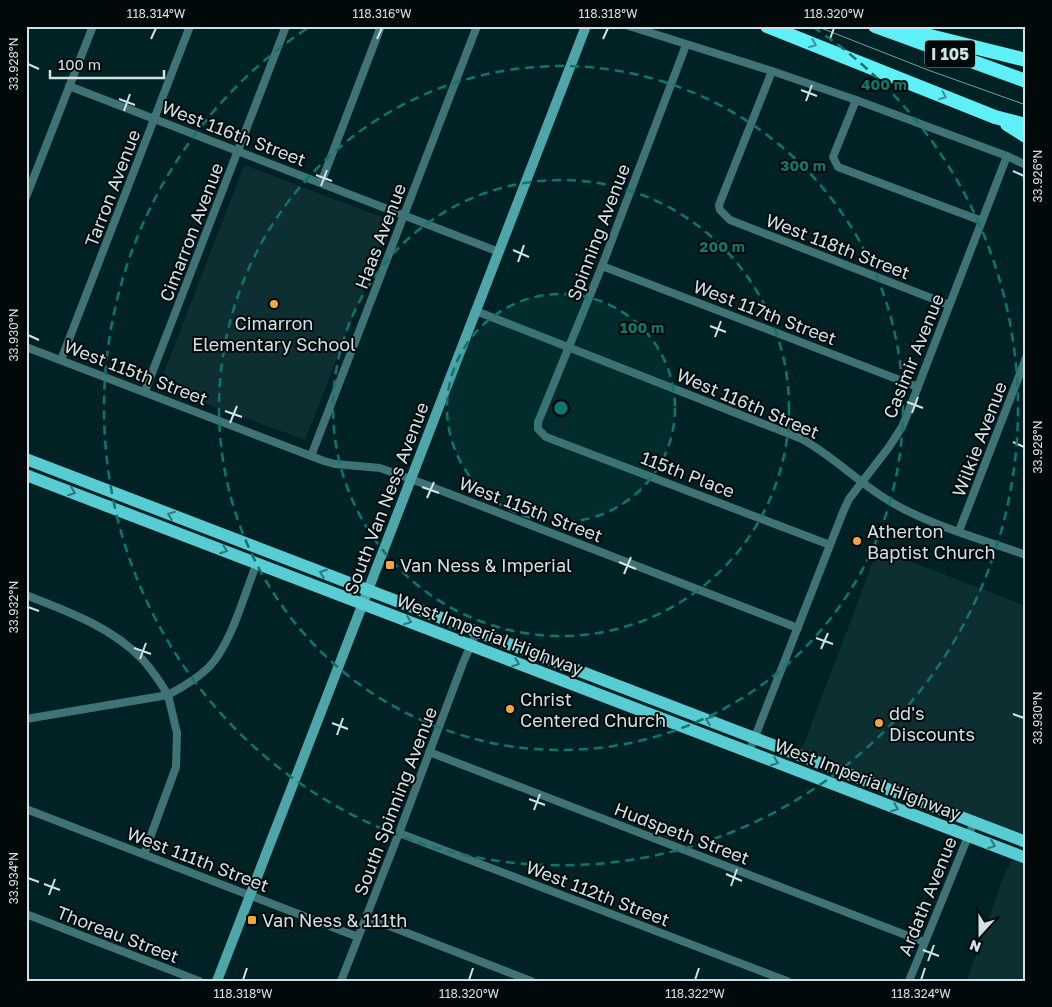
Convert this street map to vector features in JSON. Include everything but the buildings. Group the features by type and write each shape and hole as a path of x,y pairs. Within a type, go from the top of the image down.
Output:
{"highway":[{"name":"I 105","path":"767,26 996,117 1026,125"},
{"name":"I 105","path":"875,26 1026,81"},
{"path":"892,26 1026,60"},
{"path":"996,117 1026,136"}],"main road":[{"name":"South Van Ness Avenue","path":"217,981 586,26"},
{"name":"West Imperial Highway","path":"26,459 1026,842"},
{"name":"West Imperial Highway","path":"26,475 1026,858"}],"street":[{"path":"26,197 93,26"},
{"name":"Tarron Avenue","path":"61,360 190,26"},
{"name":"Cimarron Avenue","path":"145,391 286,26"},
{"path":"321,183 381,26"},
{"name":"Haas Avenue","path":"311,456 477,26"},
{"path":"629,26 772,71 856,100 1007,156 1026,165"},
{"name":"Spinning Avenue","path":"538,429 538,422 602,266 686,44"},
{"name":"West 118th Street","path":"772,71 719,204 720,210 730,220 949,306"},
{"name":"West 116th Street","path":"70,86 499,252"},
{"path":"856,100 833,158 838,167 982,221"},
{"name":"Casimir Avenue","path":"749,752 849,499 902,427 1007,156"},
{"name":"West 117th Street","path":"602,266 918,387"},
{"name":"West 116th Street","path":"476,311 802,438 884,498 902,508 1026,555"},
{"name":"West 115th Street","path":"26,347 311,456 335,464 380,468 411,479 798,628"},
{"name":"Wilkie Avenue","path":"959,531 1026,358"},
{"name":"115th Place","path":"538,429 546,437 830,544"},
{"path":"26,720 168,696 200,675 220,652 229,635 256,563"},
{"path":"26,595 73,614 97,626 120,641 140,657 156,674 168,696 177,733 176,767 144,854"},
{"name":"South Spinning Avenue","path":"341,981 477,632"},
{"name":"Hudspeth Street","path":"429,752 924,942"},
{"name":"West 111th Street","path":"26,809 358,937"},
{"name":"Ardath Avenue","path":"909,981 974,822"},
{"name":"West 112th Street","path":"399,833 787,981"},
{"name":"Thoreau Street","path":"26,914 198,981"},
{"path":"366,917 532,981"}],"shaded area":[{"name":"Cimarron Elementary School","path":"247,166 387,219 389,222 305,440 161,387 160,383 243,168"},
{"path":"878,549 1026,606 1026,840 800,754"},
{"path":"1014,858 1026,862 1026,981 967,981 1005,872"}],"tram line":[{"path":"816,26 928,70 1026,105"}],"place":[{"name":"Cimarron Elementary School","path":"274,304"},
{"name":"Atherton Baptist Church","path":"857,541"},
{"name":"Van Ness & Imperial","path":"390,565"},
{"name":"Christ Centered Church","path":"510,709"},
{"name":"dd's Discounts","path":"879,723"},
{"name":"Van Ness & 111th","path":"252,920"}]}
